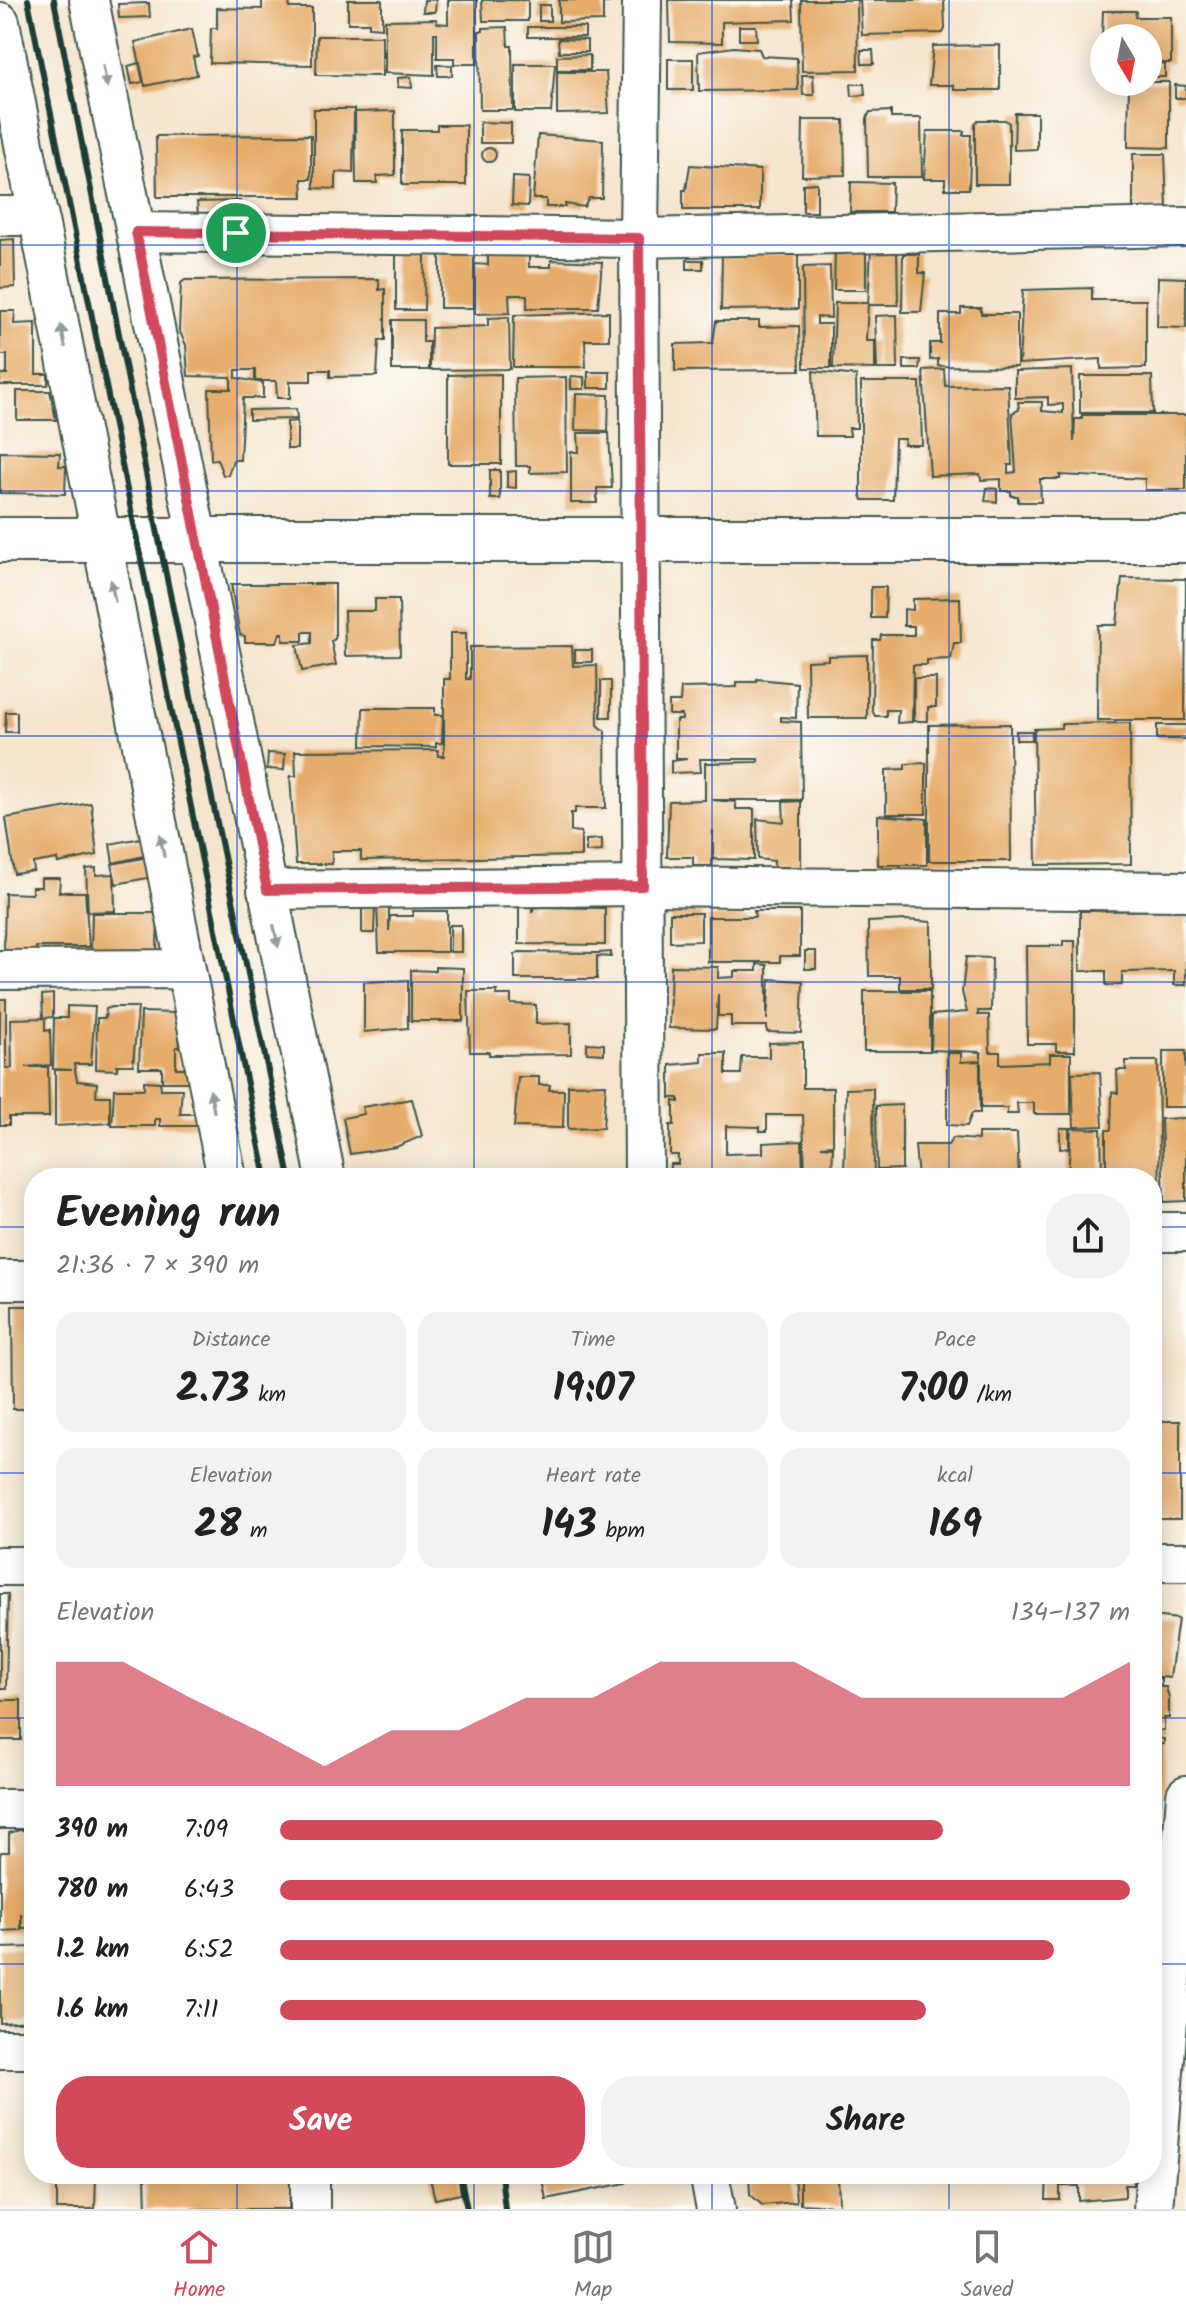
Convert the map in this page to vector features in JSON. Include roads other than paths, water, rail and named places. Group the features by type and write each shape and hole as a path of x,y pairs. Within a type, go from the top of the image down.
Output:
{"street":[{"path":"89,0 324,1168"},
{"path":"642,0 639,238 644,1168"},
{"path":"0,22 225,1168"},
{"path":"0,216 39,216"},
{"path":"136,232 639,238 1186,227"},
{"path":"0,540 1186,540"},
{"path":"267,890 643,886 1186,891"},
{"path":"0,970 186,969"},
{"path":"1162,1232 1186,1232"},
{"path":"0,1280 24,1280"},
{"path":"1162,1562 1186,1562"},
{"path":"0,1566 24,1566"},
{"path":"1162,2067 1172,1909 1186,1795"},
{"path":"0,1809 24,1809"},
{"path":"0,2049 24,2049"},
{"path":"310,2184 310,2209"},
{"path":"711,2184 716,2209"},
{"path":"1153,2209 1155,2184"}],"railway":[{"path":"28,0 264,1168"},
{"path":"54,0 159,540 288,1168"},
{"path":"462,2184 467,2209"},
{"path":"502,2184 505,2209"}]}
